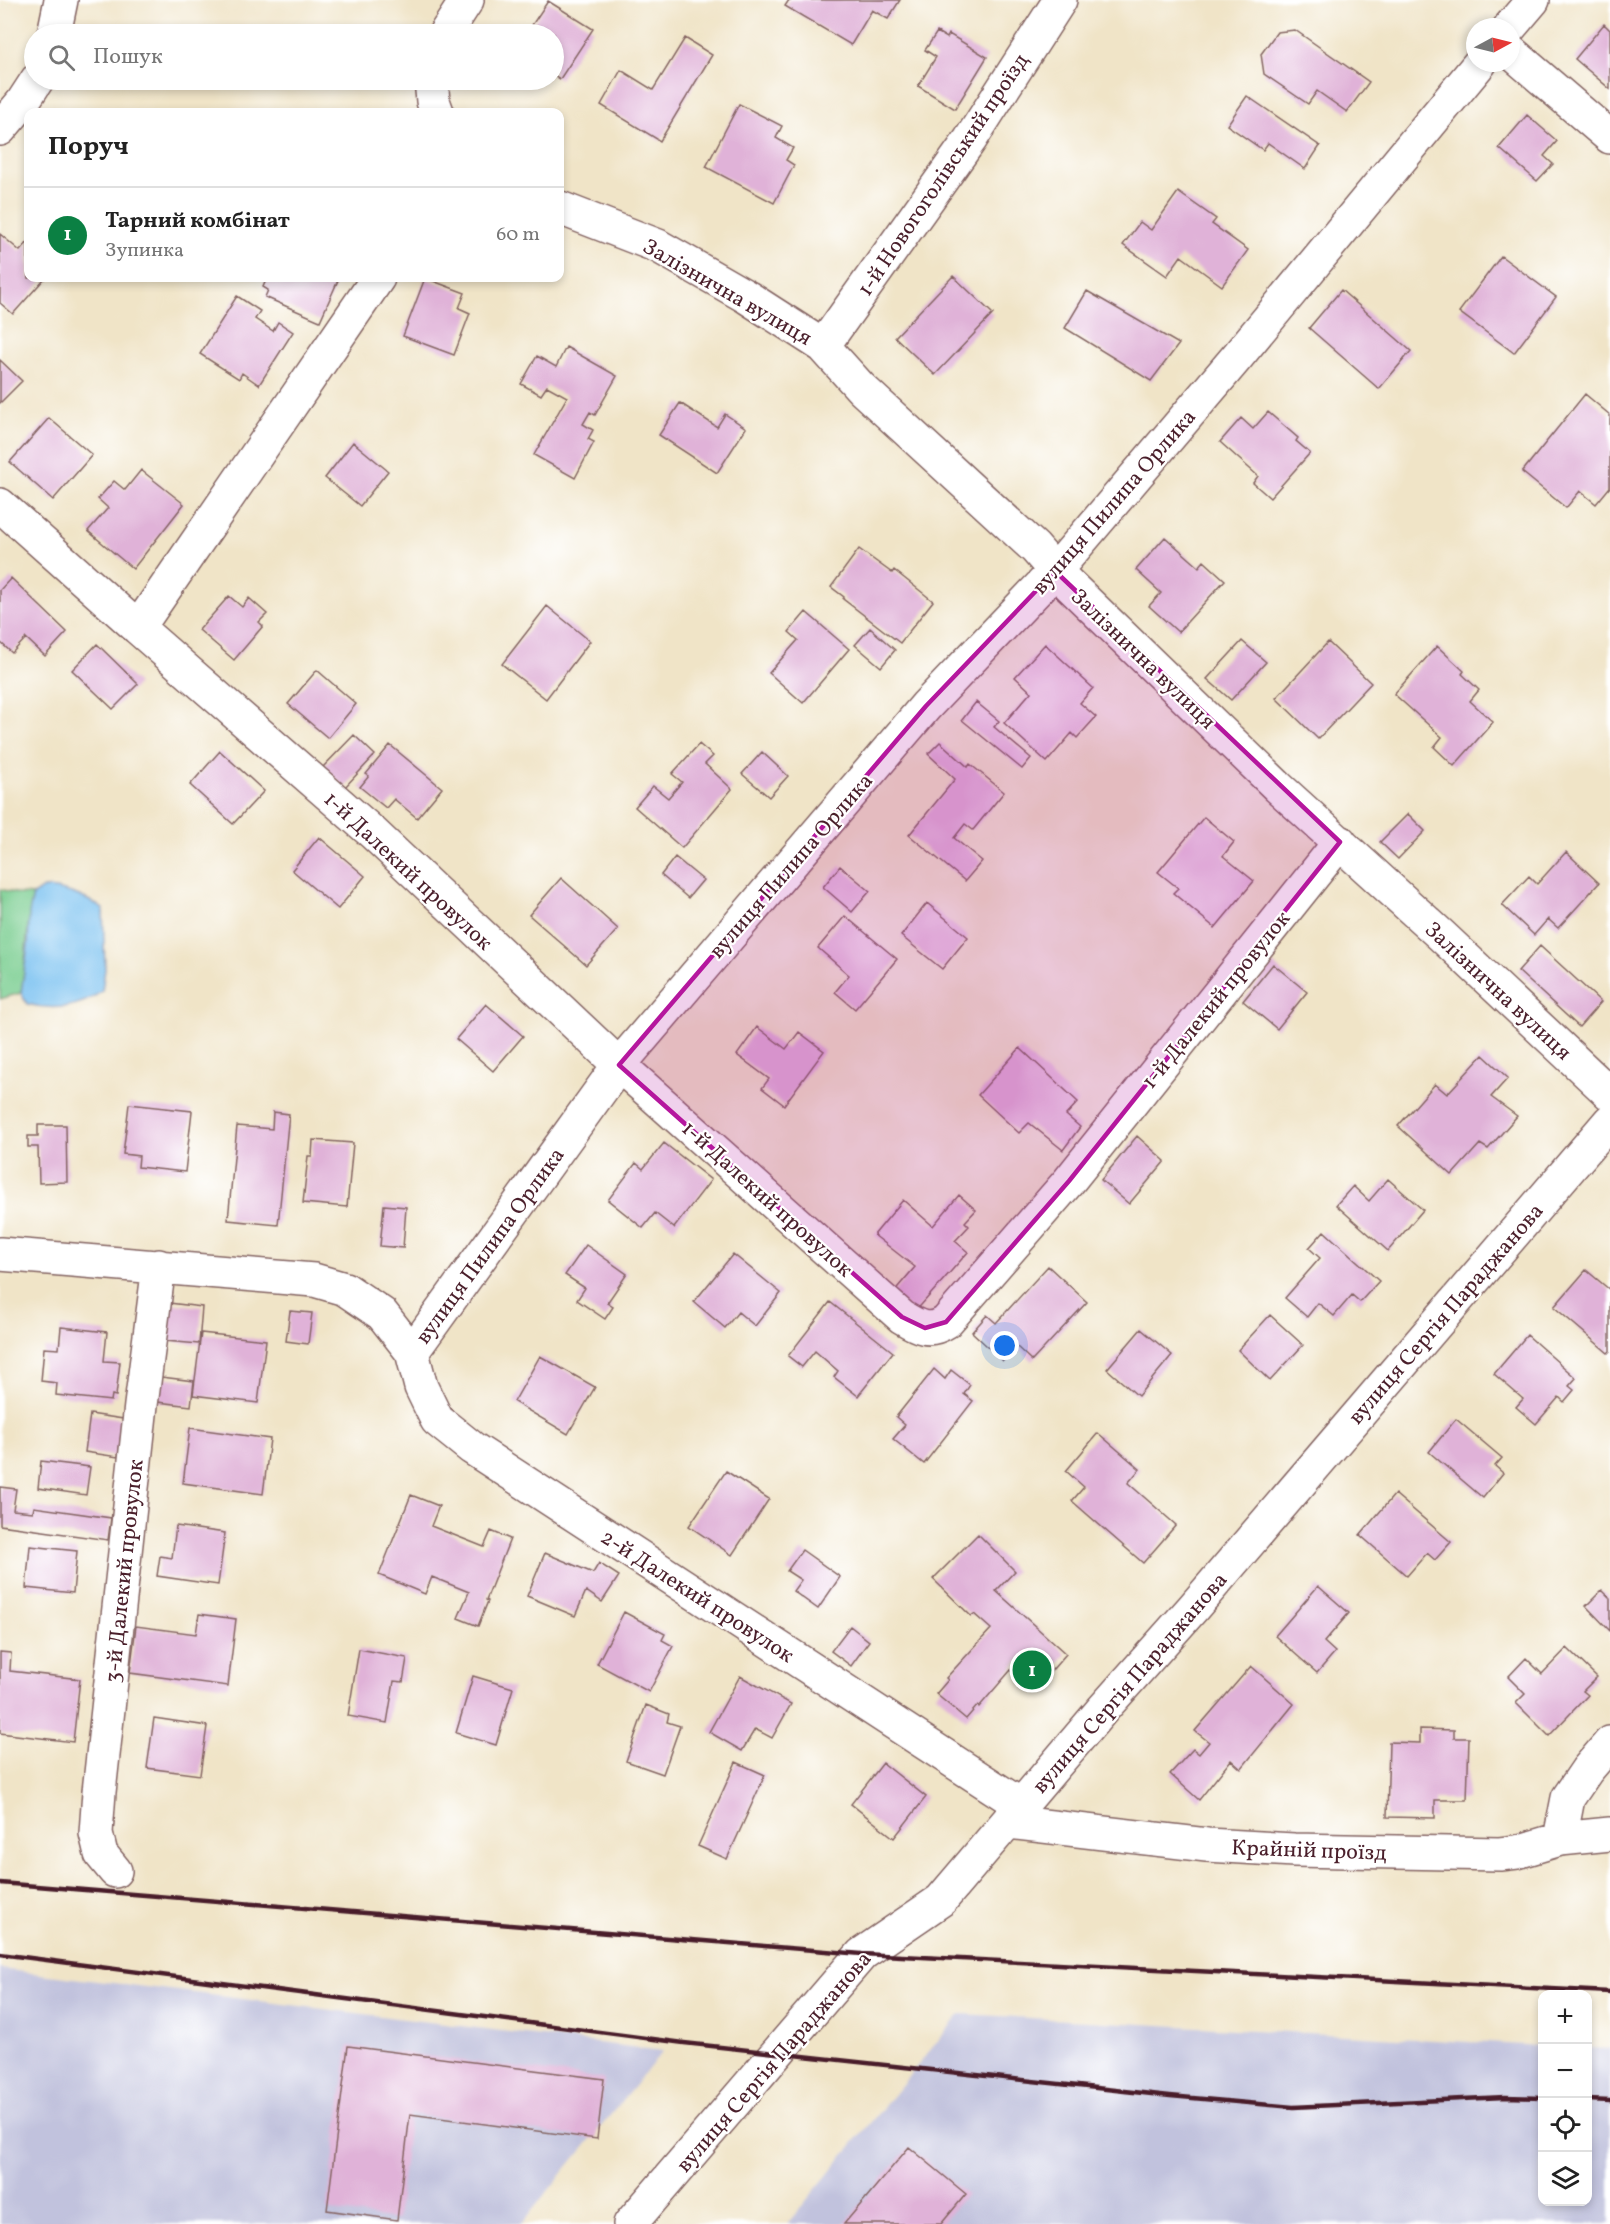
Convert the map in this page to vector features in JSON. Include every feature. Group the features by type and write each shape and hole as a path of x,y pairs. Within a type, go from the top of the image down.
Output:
{"street":[{"path":"56,24 61,0"},
{"path":"451,24 466,0"},
{"name":"1-й Новогоголівський проїзд","path":"823,346 970,140 1060,0"},
{"path":"1518,18 1533,0"},
{"path":"1520,60 1610,137"},
{"name":"вулиця Пилипа Орлика","path":"0,1254 314,1280 345,1289 382,1314 412,1352 619,1065 926,706 1055,571 1237,357 1473,72"},
{"path":"0,129 30,90"},
{"name":"Залізнична вулиця","path":"564,210 658,246 747,297 823,346 861,388 1035,548 1055,571 1278,788 1340,842 1610,1094"},
{"path":"138,628 375,282"},
{"name":"1-й Далекий провулок","path":"0,505 373,833 619,1065 902,1317 925,1328 937,1328 946,1322 1069,1181 1340,842"},
{"name":"вулиця Сергія Параджанова","path":"630,2224 862,1954 941,1900 1610,1121"},
{"name":"3-й Далекий провулок","path":"115,1871 101,1854 96,1833 141,1405 159,1266"},
{"name":"2-й Далекий провулок","path":"412,1352 421,1387 438,1420 472,1448 1015,1814"},
{"path":"1560,1839 1568,1798 1587,1770 1610,1743"},
{"name":"Крайній проїзд","path":"1015,1814 1207,1845 1294,1850 1500,1854 1516,1852 1560,1839 1610,1834"}],"highlighted area":[{"path":"1055,571 1340,842 1069,1181 946,1322 925,1328 902,1317 619,1065 926,706"}],"shaded area":[{"path":"0,1969 663,2051 521,2224 0,2224"},
{"path":"960,2014 1538,2046 1538,2206 1592,2206 1592,2048 1610,2049 1610,2224 787,2224"}],"green space":[{"path":"0,889 33,895 21,993 0,999"}],"water":[{"path":"43,888 74,894 103,909 105,969 102,991 76,1004 46,1007 27,1004 21,993 28,945 29,913 33,895"}],"building":[{"path":"789,0 900,0 888,19 872,10 851,45 785,6"},
{"path":"548,1 593,29 564,73 564,24 533,24"},
{"path":"1604,24 1610,30 1610,89 1575,59"},
{"path":"1295,30 1369,82 1347,112 1317,91 1308,104 1264,74 1261,54 1277,32"},
{"path":"937,32 947,38 949,34 987,57 955,109 918,86 936,57 925,50"},
{"path":"685,38 712,55 660,141 601,105 621,70 653,90"},
{"path":"1247,96 1320,146 1305,169 1268,143 1263,150 1227,125"},
{"path":"739,104 782,126 776,138 793,148 786,160 794,165 774,203 706,167"},
{"path":"1527,115 1557,141 1544,156 1553,164 1537,181 1499,148"},
{"path":"1178,192 1216,219 1212,224 1248,250 1222,286 1181,256 1167,276 1123,245 1140,222 1151,230"},
{"path":"0,234 20,251 24,246 24,282 41,282 13,314 0,303"},
{"path":"1501,256 1556,297 1514,353 1459,312"},
{"path":"953,276 993,314 935,375 895,337"},
{"path":"265,282 337,282 320,321 265,297 268,290 263,287"},
{"path":"423,282 436,282 465,293 459,308 470,313 454,355 403,336"},
{"path":"1341,290 1411,351 1379,389 1309,328"},
{"path":"1087,291 1179,344 1151,381 1065,328"},
{"path":"237,296 260,311 255,319 273,331 278,322 293,332 259,385 242,373 239,379 200,354"},
{"path":"566,347 617,376 595,415 590,412 583,424 593,430 588,439 594,442 575,478 534,455 567,397 547,386 541,395 521,384 537,356 556,367"},
{"path":"0,360 22,381 0,403"},
{"path":"1585,394 1610,415 1610,487 1596,504 1580,491 1566,508 1522,472"},
{"path":"680,403 717,427 725,414 746,428 717,473 659,435"},
{"path":"1268,412 1298,438 1296,441 1310,453 1270,498 1253,483 1258,476 1220,442 1241,418 1253,429"},
{"path":"49,418 92,455 53,500 10,462"},
{"path":"353,442 388,471 360,506 325,478"},
{"path":"141,470 184,504 133,569 88,531 108,508 98,499 114,481 125,490"},
{"path":"1165,537 1199,567 1204,561 1225,580 1178,632 1149,606 1161,593 1136,570"},
{"path":"859,549 892,573 894,570 933,601 900,643 831,587"},
{"path":"11,578 67,632 45,656 26,638 12,653 0,642 0,590"},
{"path":"229,596 242,607 249,598 267,614 259,622 263,626 234,660 199,630"},
{"path":"547,606 590,641 546,699 502,664"},
{"path":"806,612 849,649 803,703 769,673 798,640 789,632"},
{"path":"870,628 895,650 881,667 855,645"},
{"path":"1242,641 1266,662 1231,700 1207,679"},
{"path":"1328,642 1371,683 1318,739 1276,698"},
{"path":"97,644 138,684 113,709 72,670"},
{"path":"1045,644 1093,688 1080,703 1096,717 1077,738 1072,733 1047,762 1004,723 1031,692 1015,677"},
{"path":"1437,646 1464,671 1462,674 1479,690 1470,701 1493,722 1454,766 1434,747 1442,737 1394,694"},
{"path":"317,670 356,704 328,738 288,704"},
{"path":"976,702 999,721 994,727 1031,758 1022,769 962,720"},
{"path":"354,735 375,755 345,787 323,767"},
{"path":"940,742 968,767 970,764 1004,792 973,830 965,824 954,838 982,861 965,881 909,835 955,779 928,754"},
{"path":"699,744 713,756 705,764 732,789 682,848 635,807 653,786 668,798 682,782 672,774"},
{"path":"390,745 442,788 417,818 394,799 386,808 360,787 369,776 366,774"},
{"path":"220,751 264,791 233,824 190,785"},
{"path":"762,752 788,776 769,797 742,774"},
{"path":"1408,814 1425,831 1398,859 1380,842"},
{"path":"1204,817 1234,842 1223,856 1254,881 1215,928 1173,893 1178,888 1158,872"},
{"path":"319,837 365,876 338,909 292,870"},
{"path":"1566,852 1599,883 1558,928 1548,919 1534,935 1502,905 1529,876 1537,884"},
{"path":"675,857 703,880 688,898 661,875"},
{"path":"840,866 870,891 852,912 823,887"},
{"path":"561,878 618,929 586,965 529,915"},
{"path":"927,903 968,937 942,969 901,936"},
{"path":"845,916 897,959 855,1009 835,992 849,975 818,948"},
{"path":"1540,946 1601,1002 1579,1027 1518,971"},
{"path":"1273,964 1307,992 1277,1029 1243,1001"},
{"path":"486,1004 523,1036 493,1071 456,1039"},
{"path":"757,1027 786,1049 799,1032 824,1051 784,1105 762,1088 769,1079 737,1055"},
{"path":"1020,1048 1078,1102 1066,1115 1080,1127 1063,1150 1029,1123 1019,1133 978,1095"},
{"path":"1483,1055 1508,1078 1491,1097 1517,1116 1488,1149 1480,1144 1452,1175 1398,1126 1435,1084 1447,1094"},
{"path":"129,1104 192,1111 185,1172 138,1167 139,1156 123,1154"},
{"path":"273,1112 289,1114 278,1225 228,1220 237,1126 272,1129"},
{"path":"38,1125 66,1125 67,1182 39,1183 38,1147 28,1147 28,1136 38,1136"},
{"path":"1137,1136 1165,1161 1129,1204 1101,1180"},
{"path":"313,1140 353,1143 347,1207 303,1203 308,1156 312,1156"},
{"path":"664,1143 711,1180 674,1228 655,1213 643,1228 608,1200 636,1163 643,1169"},
{"path":"1388,1179 1423,1210 1388,1251 1336,1205 1353,1186 1369,1201"},
{"path":"959,1195 976,1210 965,1222 969,1226 955,1241 968,1252 914,1313 892,1294 915,1267 874,1235 903,1200 933,1226"},
{"path":"384,1205 406,1207 403,1248 380,1246"},
{"path":"1324,1231 1379,1281 1360,1302 1352,1295 1334,1316 1318,1303 1307,1317 1285,1298 1320,1258 1309,1248"},
{"path":"586,1245 627,1274 607,1303 613,1307 605,1319 577,1300 585,1288 565,1275"},
{"path":"733,1254 781,1293 755,1326 738,1312 725,1328 694,1302"},
{"path":"1048,1266 1087,1302 1032,1361 1016,1346 1003,1361 972,1332 987,1315 996,1323"},
{"path":"1586,1270 1610,1290 1610,1351 1608,1353 1554,1307"},
{"path":"830,1302 893,1352 858,1396 834,1377 838,1371 815,1351 802,1367 788,1356"},
{"path":"169,1303 202,1307 199,1344 165,1341"},
{"path":"290,1311 312,1313 308,1344 286,1341"},
{"path":"1270,1315 1303,1345 1270,1381 1238,1350"},
{"path":"61,1327 107,1332 104,1361 120,1362 116,1396 112,1395 111,1401 56,1395 57,1383 41,1381 44,1348 59,1349"},
{"path":"1141,1329 1172,1355 1138,1396 1107,1369"},
{"path":"201,1333 266,1340 258,1403 193,1395"},
{"path":"1527,1335 1576,1378 1569,1386 1574,1390 1564,1402 1559,1397 1536,1424 1516,1407 1523,1399 1494,1374"},
{"path":"540,1356 595,1387 568,1434 514,1402"},
{"path":"934,1369 945,1379 951,1370 970,1385 964,1394 973,1401 924,1464 893,1439 905,1425 896,1417"},
{"path":"161,1377 194,1381 191,1406 158,1402"},
{"path":"90,1414 123,1419 118,1457 85,1452"},
{"path":"1456,1419 1502,1458 1495,1466 1503,1473 1483,1498 1429,1452"},
{"path":"190,1428 270,1439 263,1494 183,1483"},
{"path":"1098,1433 1140,1469 1128,1483 1176,1525 1143,1563 1072,1501 1084,1487 1066,1471"},
{"path":"41,1461 90,1467 86,1495 38,1488"},
{"path":"726,1471 769,1499 732,1555 689,1526"},
{"path":"0,1487 16,1489 13,1510 33,1512 34,1507 111,1518 108,1540 0,1525"},
{"path":"1395,1494 1451,1542 1435,1560 1427,1553 1407,1576 1360,1535"},
{"path":"411,1495 439,1506 431,1526 484,1547 491,1531 510,1539 478,1626 458,1618 469,1592 432,1577 425,1594 379,1575"},
{"path":"176,1526 225,1533 218,1585 157,1576 160,1556 172,1558"},
{"path":"978,1534 1015,1571 996,1591 1066,1654 1046,1677 1023,1656 966,1719 936,1694 948,1680 946,1678 991,1629 974,1614 971,1616 933,1579"},
{"path":"30,1546 77,1551 73,1593 26,1588"},
{"path":"802,1550 840,1577 818,1609 793,1591 801,1580 787,1571"},
{"path":"545,1553 593,1573 599,1563 619,1576 602,1602 586,1591 575,1616 527,1596"},
{"path":"1318,1586 1349,1613 1324,1642 1335,1652 1317,1673 1275,1636"},
{"path":"1602,1590 1610,1598 1610,1631 1586,1606"},
{"path":"624,1612 665,1634 662,1640 673,1646 649,1692 597,1664"},
{"path":"199,1614 236,1619 228,1686 130,1673 136,1626 196,1634"},
{"path":"850,1626 869,1641 851,1666 831,1651"},
{"path":"1567,1648 1597,1677 1583,1691 1588,1695 1549,1736 1516,1703 1525,1694 1508,1677 1526,1658 1542,1674"},
{"path":"359,1649 407,1658 403,1682 394,1681 387,1723 348,1716"},
{"path":"0,1652 11,1653 10,1671 80,1679 73,1742 0,1733"},
{"path":"1251,1666 1294,1704 1241,1769 1231,1760 1199,1800 1170,1774 1193,1749 1199,1754 1209,1742 1195,1731"},
{"path":"473,1676 513,1688 496,1745 456,1733"},
{"path":"740,1676 791,1704 772,1738 755,1729 742,1751 709,1732"},
{"path":"646,1705 669,1714 667,1722 680,1726 663,1774 626,1761"},
{"path":"154,1718 207,1726 200,1775 147,1768"},
{"path":"1420,1729 1454,1730 1454,1738 1469,1738 1467,1800 1435,1800 1435,1818 1387,1817 1389,1742 1420,1743"},
{"path":"736,1762 765,1775 727,1859 698,1846"},
{"path":"883,1763 926,1797 894,1838 851,1804"},
{"path":"348,2046 604,2079 597,2139 410,2114 397,2220 327,2210"},
{"path":"909,2147 966,2194 941,2224 844,2224"}],"railway":[{"path":"0,1883 862,1954 1610,1992"},
{"path":"0,1954 684,2043 1170,2096 1293,2107 1505,2097 1538,2098"},
{"path":"1592,2100 1610,2101"}],"place":[{"name":"Тарний комбінат","path":"1032,1670"}]}
